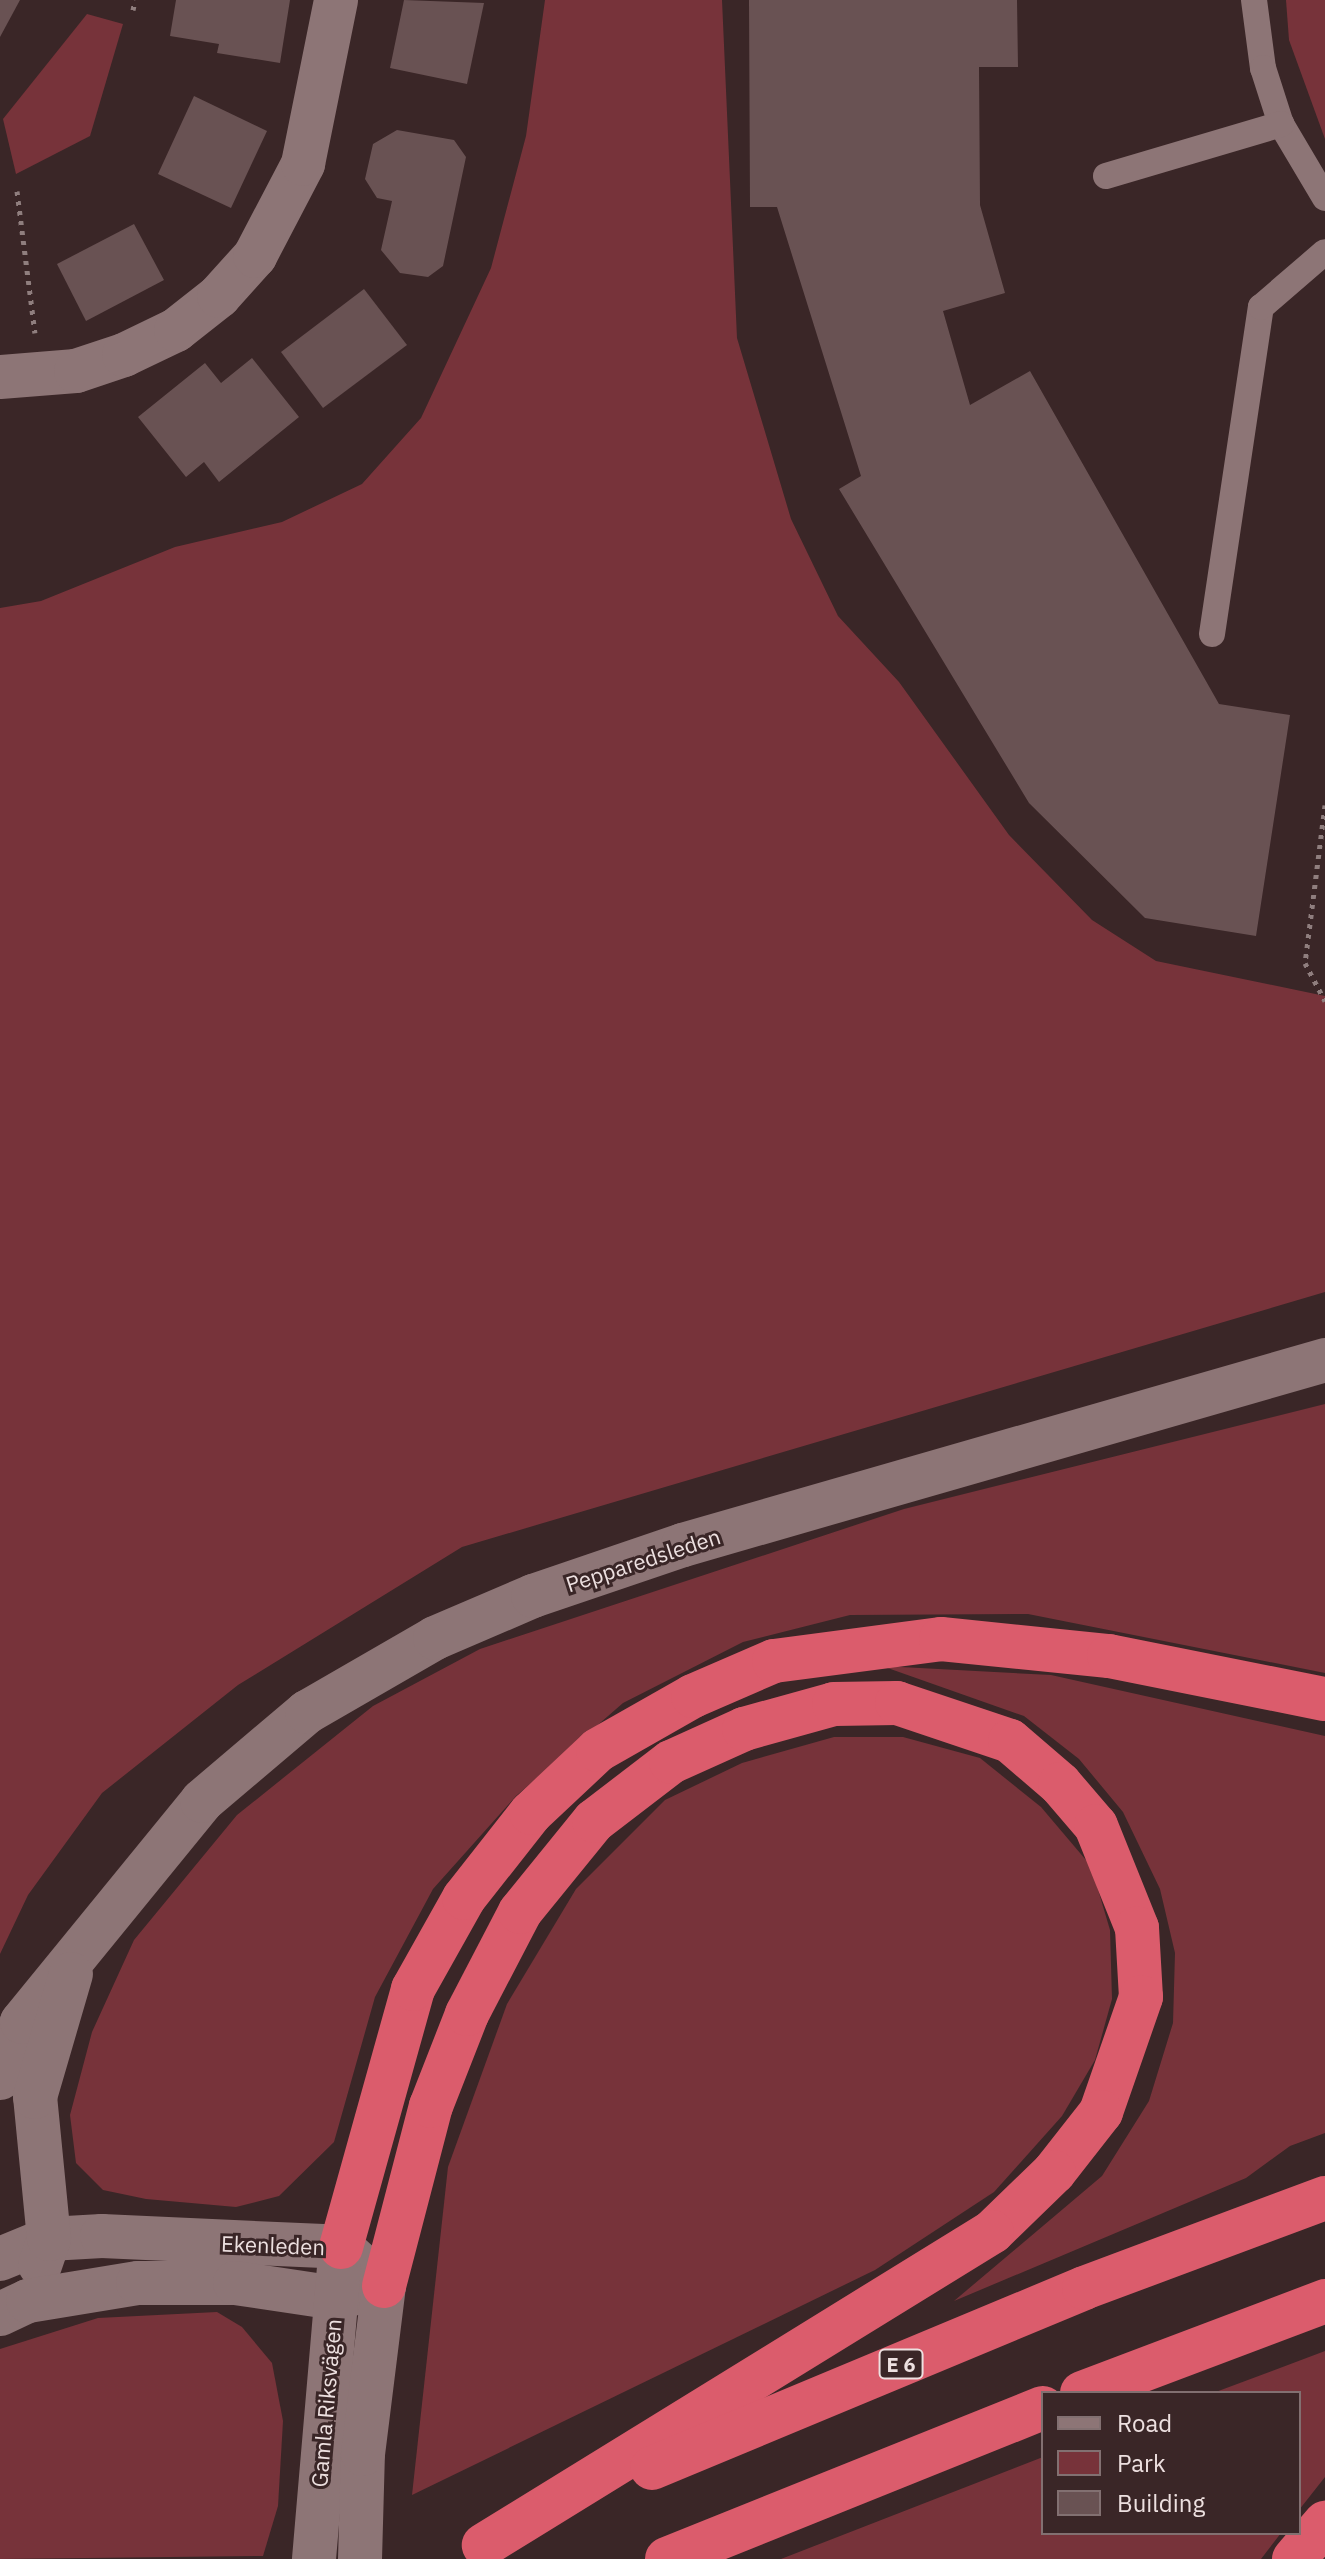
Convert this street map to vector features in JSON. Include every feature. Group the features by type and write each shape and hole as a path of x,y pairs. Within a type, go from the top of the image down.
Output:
{"highway":[{"path":"341,2247 413,1989 464,1898 531,1813 598,1750 693,1696 774,1661 941,1639 1109,1656 1325,1699"},
{"path":"384,2286 431,2106 467,2014 520,1912 594,1821 671,1762 744,1729 834,1704 897,1703 1010,1741 1060,1784 1096,1826 1137,1928 1141,1997 1101,2112 1054,2172 992,2232 470,2552"},
{"name":"E 6","path":"470,2552 681,2454 1084,2288 1325,2198"},
{"path":"1087,2391 1325,2301"},
{"path":"667,2559 1041,2409"},
{"path":"1294,2559 1325,2523"}],"street":[{"path":"20,377 124,355 176,330 219,296 255,256 303,164 336,0"},
{"name":"Pepparedsleden","path":"0,2078 22,2022 202,1801 261,1747 435,1638 533,1596 683,1545 1325,1360"},
{"name":"Pepparedsleden","path":"9,2298 49,2239 35,2097 75,1960"},
{"name":"Ekenleden","path":"0,2259 49,2239 341,2247 384,2286"},
{"name":"Gamla Riksvägen","path":"314,2559 320,2454 341,2247"},
{"name":"Ekenleden","path":"9,2298 138,2283 235,2283 336,2298 384,2286"},
{"name":"Gamla Riksvägen","path":"360,2559 363,2454 384,2286"}],"lane":[{"path":"1254,0 1263,68 1281,124 1325,198"},
{"path":"1106,176 1281,124"},
{"path":"1212,634 1261,307 1325,252"}],"path":[{"path":"133,10 135,0"},
{"path":"17,191 20,377"},
{"path":"1325,805 1306,917 1305,963 1325,1001"}],"green space":[{"path":"545,0 722,0 737,338 791,519 838,616 899,682 1009,835 1092,920 1156,961 1325,996 1325,1292 462,1547 238,1685 102,1793 28,1895 0,1954 0,608 41,601 175,547 282,522 362,484 421,418 491,268 526,136"},
{"path":"1286,0 1325,0 1325,139 1289,40"},
{"path":"87,14 123,24 90,136 16,174 3,119"},
{"path":"1325,1404 1325,1673 1028,1614 850,1615 743,1642 623,1703 516,1796 433,1889 375,1997 334,2142 279,2196 236,2207 146,2199 103,2190 76,2163 70,2115 92,2032 134,1940 237,1815 373,1706 480,1649 904,1509"},
{"path":"882,1666 1051,1675 1325,1736 1325,2133 1290,2146 1246,2178 954,2301 1102,2176 1149,2101 1173,2023 1175,1953 1160,1889 1123,1812 1079,1759 1024,1716"},
{"path":"834,1737 903,1737 980,1758 1041,1807 1091,1866 1110,1930 1112,1999 1095,2060 1062,2116 994,2192 875,2270 412,2495 448,2167 507,2004 576,1889 665,1800 742,1763"},
{"path":"217,2312 242,2327 272,2363 283,2421 278,2506 263,2556 0,2559 0,2349 98,2318"},
{"path":"1325,2351 1325,2477 1301,2507 1301,2391 1218,2391"},
{"path":"1041,2458 1041,2535 1279,2535 1261,2559 781,2559"}],"building":[{"path":"0,0 20,0 0,37"},
{"path":"176,0 290,0 280,63 217,53 219,44 170,36"},
{"path":"404,0 484,3 467,84 390,68"},
{"path":"749,0 1017,0 1018,67 979,67 980,205 1005,293 943,311 970,405 1030,371 1219,704 1290,715 1256,936 1145,918 1029,803 839,489 861,476 777,207 750,207"},
{"path":"194,96 267,131 231,208 158,174"},
{"path":"397,130 454,140 466,157 443,266 428,277 400,273 381,250 392,201 377,198 365,179 373,144"},
{"path":"134,224 164,280 86,321 57,264"},
{"path":"364,289 407,345 323,408 281,352"},
{"path":"252,358 299,417 219,482 204,462 186,477 138,417 205,363 221,383"}]}
